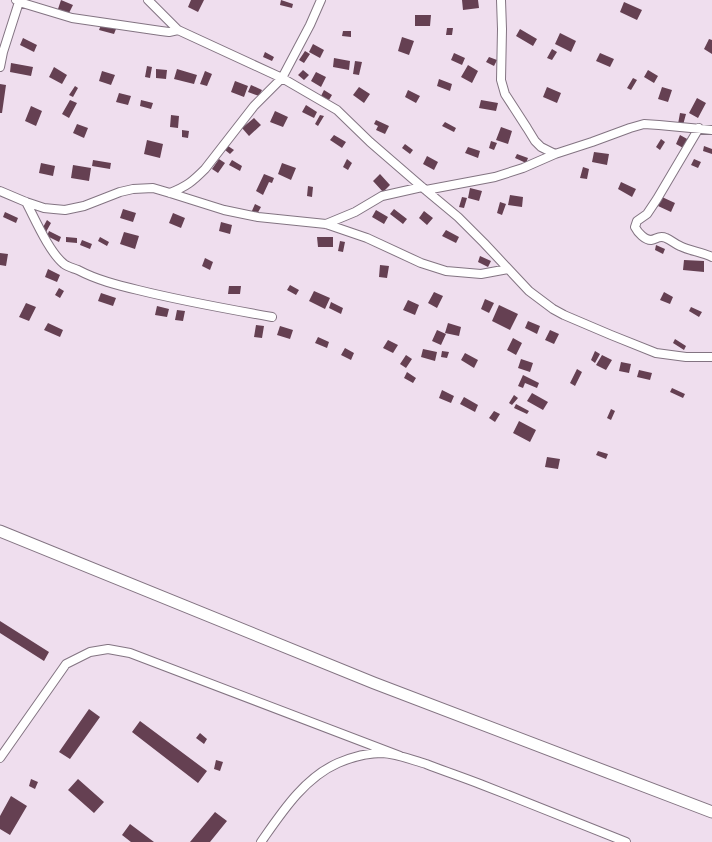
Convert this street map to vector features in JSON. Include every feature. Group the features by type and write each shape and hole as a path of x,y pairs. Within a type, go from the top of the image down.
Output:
{"street":[{"path":"148,0 178,30 282,78 337,110 370,142 458,217 528,291 553,310 656,353 686,357 712,357"},
{"path":"170,193 184,187 205,169 254,106 282,78 310,25 321,0"},
{"path":"501,0 501,80 505,94 535,141 541,147 555,154"},
{"path":"0,67 18,1 72,18 160,31 170,32 178,30"},
{"path":"326,224 355,212 382,196 495,177 523,168 555,154 644,124 712,130"},
{"path":"699,128 657,199 647,214 637,221 635,227 638,232 648,239 651,240 658,237 665,237 680,246 712,257"},
{"path":"0,191 44,208 65,210 84,206 120,192 133,189 153,188 224,210 258,217 326,224 367,238 421,264 446,271 481,274 508,269"},
{"path":"26,202 56,256 65,264 84,274 109,283 180,300 272,317"},
{"path":"0,531 374,682 712,812"},
{"path":"0,758 66,664 90,652 108,649 130,653 400,756 455,774 626,842"},
{"path":"261,842 285,809 311,780 322,772 338,763 366,754 382,753 400,756"}],"building":[{"path":"61,0 73,5 69,13 58,9"},
{"path":"191,0 204,0 198,12 188,7"},
{"path":"281,0 293,4 292,8 280,5"},
{"path":"462,0 478,0 479,8 463,10"},
{"path":"624,2 642,10 637,20 620,12"},
{"path":"415,15 431,15 430,26 415,26"},
{"path":"101,25 116,29 114,34 99,30"},
{"path":"447,28 453,28 452,35 446,35"},
{"path":"520,29 537,39 533,46 516,36"},
{"path":"343,31 351,31 351,37 342,36"},
{"path":"560,33 576,41 571,52 555,44"},
{"path":"402,37 414,41 409,55 398,51"},
{"path":"23,38 37,45 34,52 20,45"},
{"path":"709,39 712,40 712,54 704,49"},
{"path":"313,44 324,50 320,58 309,52"},
{"path":"552,49 557,52 552,60 547,58"},
{"path":"305,51 310,54 304,63 299,60"},
{"path":"265,52 274,57 272,61 263,57"},
{"path":"454,53 465,58 462,65 451,60"},
{"path":"600,53 614,59 610,67 596,61"},
{"path":"489,57 497,60 494,66 486,62"},
{"path":"334,58 350,61 349,70 333,67"},
{"path":"355,61 362,62 359,75 353,74"},
{"path":"11,63 33,67 31,76 10,72"},
{"path":"468,65 478,71 472,83 461,77"},
{"path":"147,66 152,67 150,78 145,77"},
{"path":"54,67 67,75 62,84 49,77"},
{"path":"156,69 167,70 166,79 156,78"},
{"path":"177,69 197,75 194,84 174,79"},
{"path":"303,70 309,75 304,80 298,75"},
{"path":"648,70 658,76 654,83 644,77"},
{"path":"102,71 115,75 111,85 99,81"},
{"path":"205,71 212,74 207,86 200,84"},
{"path":"316,72 326,77 321,87 311,81"},
{"path":"633,78 637,80 631,90 627,88"},
{"path":"439,79 452,84 450,91 437,86"},
{"path":"235,81 248,86 244,97 231,92"},
{"path":"0,84 6,85 2,113 0,113"},
{"path":"251,85 262,90 259,96 248,92"},
{"path":"75,86 78,88 73,97 69,95"},
{"path":"359,87 370,94 364,103 353,95"},
{"path":"547,87 561,93 557,103 543,97"},
{"path":"662,87 672,90 668,102 658,99"},
{"path":"324,90 332,95 329,100 321,96"},
{"path":"408,90 420,96 416,103 405,97"},
{"path":"119,93 131,96 128,105 116,102"},
{"path":"697,98 706,103 698,118 689,113"},
{"path":"70,100 77,103 69,118 62,114"},
{"path":"141,100 153,103 151,109 140,106"},
{"path":"481,100 498,103 496,111 479,108"},
{"path":"306,105 317,112 314,118 302,112"},
{"path":"31,106 42,111 36,126 25,121"},
{"path":"275,111 288,117 283,127 270,122"},
{"path":"680,113 686,114 683,125 678,124"},
{"path":"171,115 179,116 178,128 170,127"},
{"path":"320,115 324,116 318,126 315,124"},
{"path":"254,118 261,125 249,136 242,128"},
{"path":"376,120 389,126 385,134 376,130 378,126 374,124"},
{"path":"445,122 456,128 454,132 442,126"},
{"path":"77,124 88,128 84,138 73,133"},
{"path":"501,127 512,131 508,144 496,140"},
{"path":"182,130 189,131 188,138 182,137"},
{"path":"334,135 346,142 342,148 330,140"},
{"path":"680,135 689,140 685,149 676,144"},
{"path":"661,139 665,142 660,150 656,147"},
{"path":"147,140 163,144 160,158 144,154"},
{"path":"491,141 497,143 494,150 489,148"},
{"path":"405,144 413,150 410,154 402,148"},
{"path":"228,146 234,150 230,154 225,150"},
{"path":"704,146 712,149 712,154 703,151"},
{"path":"468,147 480,151 478,158 465,153"},
{"path":"594,152 609,154 607,165 592,162"},
{"path":"517,154 528,158 526,163 515,158"},
{"path":"427,156 438,162 434,170 423,164"},
{"path":"219,159 225,163 218,173 212,169"},
{"path":"347,159 352,163 348,170 343,167"},
{"path":"694,159 701,162 698,168 691,165"},
{"path":"93,160 111,163 110,169 92,166"},
{"path":"232,160 242,166 240,171 229,165"},
{"path":"41,163 55,166 53,176 39,173"},
{"path":"282,163 296,168 291,180 278,174"},
{"path":"73,165 91,168 89,181 71,178"},
{"path":"583,167 589,169 587,179 580,178"},
{"path":"264,174 274,178 272,183 269,182 263,195 256,191"},
{"path":"380,174 390,185 383,192 373,181"},
{"path":"621,182 636,189 632,197 618,189"},
{"path":"308,186 313,187 312,197 307,196"},
{"path":"470,188 482,191 479,201 468,198"},
{"path":"510,195 523,197 522,207 508,205"},
{"path":"462,197 467,198 464,208 459,207"},
{"path":"662,197 675,203 671,212 658,206"},
{"path":"500,202 506,204 502,215 497,213"},
{"path":"255,204 261,207 256,216 251,213"},
{"path":"123,209 136,213 133,222 120,218"},
{"path":"394,209 407,219 403,224 390,214"},
{"path":"376,210 388,217 384,224 372,217"},
{"path":"424,211 433,218 427,225 419,218"},
{"path":"5,212 18,218 16,223 3,217"},
{"path":"173,213 185,218 181,228 169,223"},
{"path":"47,220 51,223 46,232 42,229"},
{"path":"221,222 232,225 230,234 219,231"},
{"path":"446,230 459,237 456,243 442,236"},
{"path":"49,231 61,237 59,242 47,236"},
{"path":"124,232 139,236 135,249 120,244"},
{"path":"66,237 77,238 77,243 66,242"},
{"path":"100,237 109,242 107,246 98,241"},
{"path":"317,237 333,237 333,247 318,247"},
{"path":"82,240 92,244 90,249 80,245"},
{"path":"340,241 345,242 343,252 338,251"},
{"path":"656,245 665,249 663,254 655,250"},
{"path":"0,253 8,254 6,266 0,265"},
{"path":"480,256 491,261 488,267 478,262"},
{"path":"205,258 213,262 210,270 202,266"},
{"path":"684,260 704,261 704,272 683,270"},
{"path":"380,265 389,266 387,278 379,277"},
{"path":"48,269 60,275 57,282 45,277"},
{"path":"290,285 299,290 296,295 287,290"},
{"path":"229,286 241,286 240,294 228,294"},
{"path":"59,288 64,291 60,298 55,295"},
{"path":"314,291 330,298 325,309 309,301"},
{"path":"434,292 443,296 437,308 428,303"},
{"path":"664,292 673,297 670,304 660,300"},
{"path":"101,293 116,298 113,306 98,301"},
{"path":"485,299 494,303 489,313 481,309"},
{"path":"408,300 419,305 415,315 403,310"},
{"path":"331,302 343,308 341,314 329,308"},
{"path":"26,303 36,307 29,321 19,317"},
{"path":"499,305 518,314 510,330 492,321"},
{"path":"157,306 169,309 167,317 155,315"},
{"path":"691,307 702,312 699,317 689,311"},
{"path":"177,310 185,311 183,321 175,320"},
{"path":"528,321 540,326 537,334 525,328"},
{"path":"48,323 63,330 60,337 44,330"},
{"path":"448,323 461,327 459,336 445,333"},
{"path":"256,325 264,326 262,338 254,337"},
{"path":"280,326 293,330 290,339 277,335"},
{"path":"437,330 446,334 441,345 432,341"},
{"path":"550,330 559,334 554,344 545,340"},
{"path":"318,337 329,342 327,348 315,343"},
{"path":"513,338 522,343 516,355 507,350"},
{"path":"675,339 686,346 684,350 673,343"},
{"path":"388,340 398,345 393,353 383,348"},
{"path":"345,348 354,353 351,360 341,355"},
{"path":"423,349 437,352 435,361 421,357"},
{"path":"442,351 449,352 447,358 441,357"},
{"path":"595,351 600,354 595,363 591,360"},
{"path":"465,353 478,360 474,368 461,360"},
{"path":"406,355 412,359 406,368 400,364"},
{"path":"602,355 612,360 606,370 596,365"},
{"path":"521,359 533,363 530,372 518,368"},
{"path":"621,362 631,364 629,373 619,371"},
{"path":"577,369 582,372 575,386 570,383"},
{"path":"639,370 652,373 650,380 637,377"},
{"path":"407,372 416,378 413,383 404,378"},
{"path":"523,375 539,383 537,388 525,383 523,388 518,386"},
{"path":"672,388 685,394 683,398 670,392"},
{"path":"442,390 454,396 451,403 439,398"},
{"path":"532,393 548,402 543,410 527,401"},
{"path":"514,395 518,398 512,405 509,403"},
{"path":"464,397 478,405 475,412 460,404"},
{"path":"516,404 529,411 527,414 514,408"},
{"path":"611,409 615,411 611,420 607,418"},
{"path":"494,411 500,414 495,422 489,418"},
{"path":"519,421 536,430 530,442 513,433"},
{"path":"598,451 608,454 606,459 596,455"},
{"path":"547,457 560,459 558,469 545,467"},
{"path":"0,621 49,652 44,661 0,633"},
{"path":"89,709 100,717 70,759 59,752"},
{"path":"140,721 207,771 198,783 132,732"},
{"path":"200,733 207,739 204,744 196,738"},
{"path":"216,760 223,762 220,771 214,769"},
{"path":"31,779 38,782 35,789 29,786"},
{"path":"78,779 104,802 94,813 68,790"},
{"path":"11,796 27,806 10,835 0,829 0,816"},
{"path":"215,812 227,821 210,842 190,842"},
{"path":"130,824 154,842 131,842 122,835"}]}
